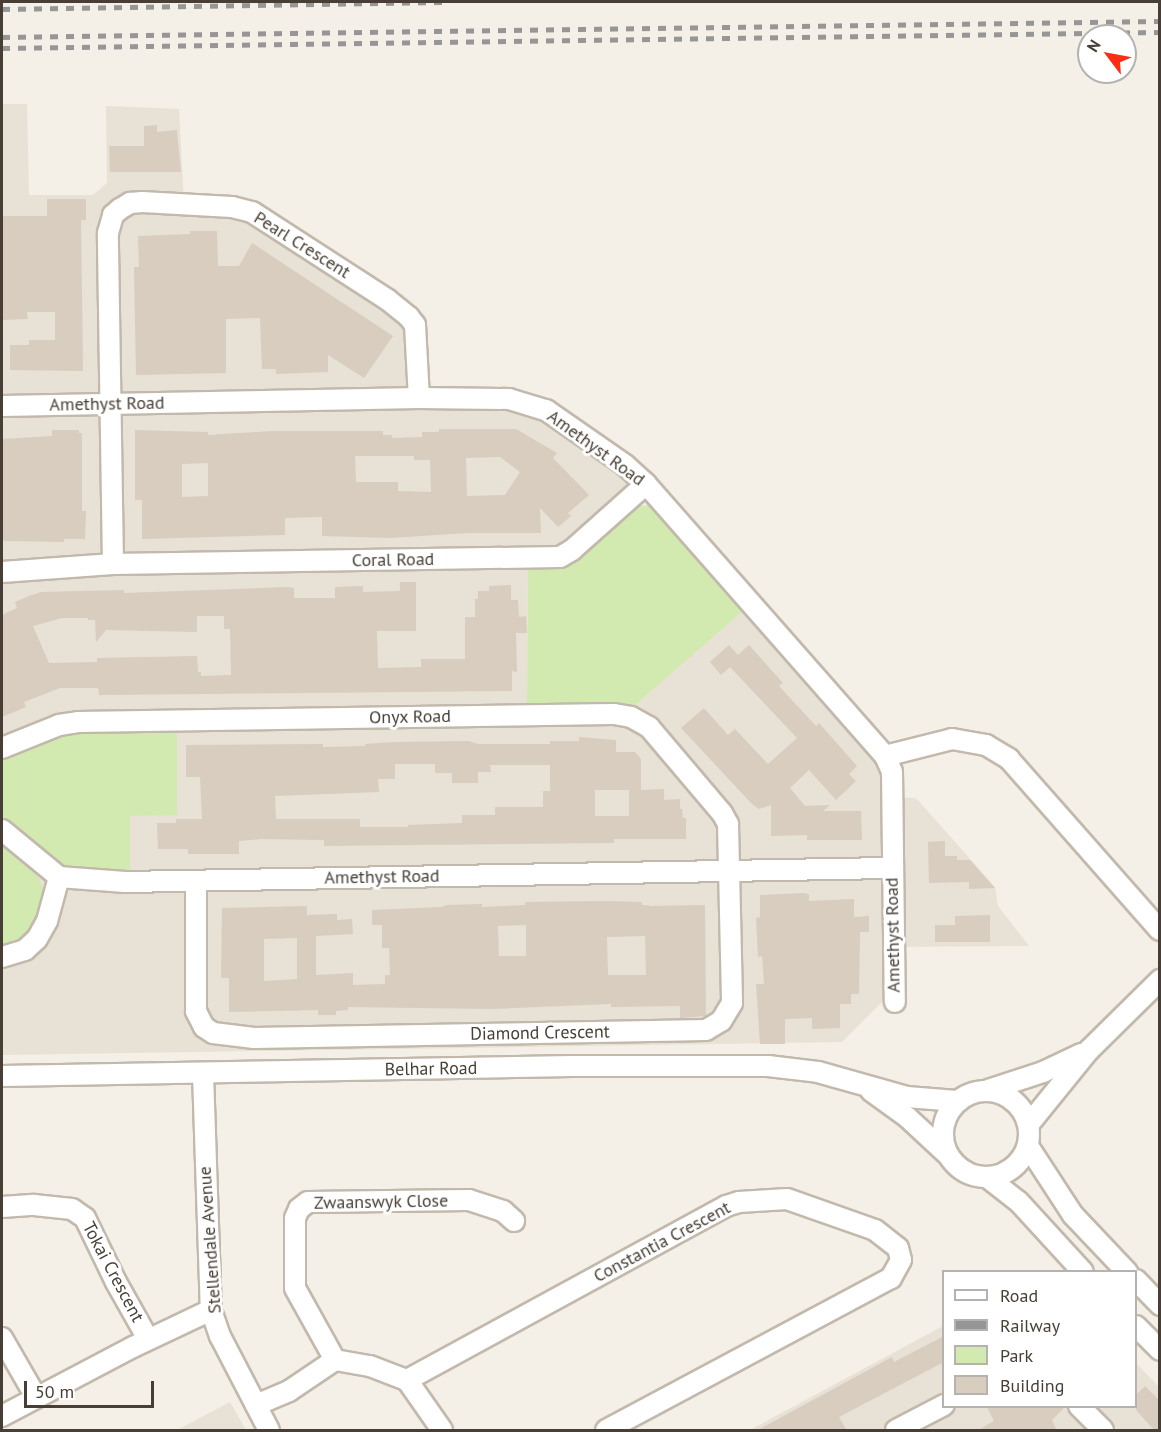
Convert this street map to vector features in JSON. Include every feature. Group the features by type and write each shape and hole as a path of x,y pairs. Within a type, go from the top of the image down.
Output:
{"street":[{"name":"Pearl Crescent","path":"110,403 108,233 113,215 130,203 142,202 232,207 252,212 388,300 415,325 419,398"},
{"name":"Amethyst Road","path":"2,406 419,398 509,399 546,410 612,455 646,484 885,756 892,772 895,1002"},
{"path":"110,403 113,564"},
{"name":"Coral Road","path":"2,572 113,564 560,557 572,550 646,484"},
{"name":"Onyx Road","path":"2,748 59,725 78,722 624,715 648,727 722,813 730,830 731,870"},
{"path":"885,756 952,739 986,745 1009,759 1160,930"},
{"path":"2,830 59,877 47,921 37,939 25,950 2,957"},
{"name":"Amethyst Road","path":"59,877 125,882 892,868"},
{"name":"Diamond Crescent","path":"196,880 196,1011 204,1027 213,1033 254,1038 706,1030 726,1016 732,1004 731,870"},
{"path":"1029,1124 1089,1050 1160,980"},
{"path":"988,1090 1002,1093 1014,1100 1023,1111 1029,1124 1028,1146 1019,1162 1004,1173 987,1177 967,1173 947,1154 943,1131 945,1120 957,1101 972,1093 1043,1072 1089,1050"},
{"name":"Belhar Road","path":"2,1076 768,1066 818,1072 907,1097 957,1101"},
{"name":"Stellendale Avenue","path":"203,1073 211,1310 220,1336 269,1431"},
{"name":"Belhar Road","path":"859,1083 907,1117 947,1154"},
{"path":"1028,1146 1073,1215 1125,1270"},
{"path":"987,1177 1018,1201 1081,1270"},
{"name":"Zwaanswyk Close","path":"335,1360 295,1288 295,1218 299,1209 308,1202 469,1200 503,1211 514,1221"},
{"name":"Constantia Crescent","path":"407,1380 726,1206 739,1202 787,1200 875,1230 898,1248 901,1260 891,1278 606,1431"},
{"name":"Tokai Crescent","path":"2,1207 34,1205 72,1209 85,1218 116,1282 148,1340"},
{"path":"1137,1281 1160,1305"},
{"name":"Tokai Crescent","path":"2,1416 211,1310"},
{"path":"1137,1327 1160,1350"},
{"path":"2,1338 36,1397"},
{"path":"256,1405 289,1391 335,1360 370,1366 407,1380 442,1431"},
{"path":"896,1431 942,1406"},
{"path":"1080,1408 1103,1431"}],"shaded area":[{"path":"2,104 27,104 29,195 93,195 107,183 106,106 179,109 184,205 232,208 414,326 418,400 521,402 646,485 572,551 528,559 527,714 625,714 752,602 885,755 893,797 916,798 995,887 998,906 1029,946 892,947 893,991 842,1042 2,1055"},
{"path":"942,1327 942,1408 1137,1408 1137,1364 1159,1387 1159,1430 750,1430"},
{"path":"230,1402 246,1430 177,1430"}],"green space":[{"path":"647,505 653,507 746,608 633,707 527,707 528,566 635,507"},
{"path":"177,729 177,815 130,816 130,871 61,869 2,824 2,755 68,731"},
{"path":"2,845 37,875 45,892 32,936 27,941 2,950"}],"building":[{"path":"157,125 157,132 177,130 181,172 110,172 109,146 144,146 144,126"},
{"path":"47,199 86,199 86,220 81,220 83,371 10,370 10,345 29,345 29,340 55,340 55,312 27,312 28,319 2,320 2,216 47,216"},
{"path":"190,231 217,231 218,266 239,266 252,243 393,336 364,378 328,355 328,372 276,374 276,369 262,369 260,318 226,319 226,373 136,375 134,267 139,267 138,236 190,234"},
{"path":"439,429 516,429 557,453 553,458 589,495 568,513 571,516 558,527 540,508 541,533 467,533 391,538 322,536 322,517 285,518 285,535 142,539 142,500 135,500 135,430 208,432 208,435 272,431 383,431 383,435 392,435 392,438 422,437 422,432 439,432","holes":["355,456 414,456 414,460 430,460 431,492 398,491 398,482 356,482","500,457 520,472 505,495 467,496 466,458","208,463 208,496 182,497 182,464"]},
{"path":"52,430 79,430 79,433 82,433 82,511 86,511 85,539 64,539 64,542 2,541 2,439 52,436"},
{"path":"400,582 416,582 416,631 377,631 378,668 421,667 421,659 465,659 465,617 475,617 475,599 478,599 478,591 489,591 489,586 511,585 511,600 518,600 519,617 526,616 527,633 516,633 517,672 512,671 512,691 99,695 98,688 60,688 24,702 26,707 2,717 2,615 17,608 15,602 41,592 124,590 124,593 288,587 294,588 294,598 335,598 335,587 363,586 363,592 400,591","holes":["197,616 224,616 224,629 230,629 231,675 201,676 201,672 198,672 197,656 97,658 97,662 49,663 33,626 62,618 88,618 88,620 95,620 96,642 106,630 197,632"]},
{"path":"729,645 738,655 749,645 783,683 779,686 816,726 819,723 857,766 849,774 856,781 836,800 809,770 790,788 805,806 830,805 823,811 861,811 862,840 807,840 807,835 771,836 771,805 759,809 752,804 681,728 704,708 728,735 735,729 768,764 797,738 730,667 721,675 710,662"},
{"path":"579,737 616,740 616,752 635,752 641,759 641,790 664,789 664,800 680,799 680,809 682,809 683,818 686,818 686,839 614,839 614,843 324,846 324,840 261,839 239,841 239,854 188,854 188,849 158,849 157,823 176,823 176,819 202,819 200,777 186,777 186,745 323,744 323,747 365,746 365,744 394,742 469,741 478,744 550,744 550,741 579,741","holes":["395,764 435,764 435,773 452,773 452,783 478,783 478,772 491,772 490,765 550,765 550,791 543,791 543,807 495,807 495,815 462,815 462,823 408,825 408,827 360,827 360,819 276,819 275,796 379,792 378,779 395,779","595,790 629,790 629,816 595,816"]},
{"path":"945,841 945,856 957,856 957,860 970,860 995,888 969,889 969,882 929,883 928,842"},
{"path":"809,894 809,901 854,899 854,917 869,916 869,932 860,932 859,994 851,994 851,1004 840,1004 840,1028 812,1029 812,1018 785,1019 785,1044 760,1044 756,984 764,984 762,956 758,957 756,918 760,917 760,895"},
{"path":"605,901 642,902 642,905 652,906 705,905 706,1016 680,1018 680,1006 611,1007 611,1004 493,1009 348,1007 348,1010 336,1011 336,1015 318,1015 318,1010 229,1012 229,978 221,978 222,908 307,906 307,915 337,914 337,920 352,919 353,934 316,936 316,975 353,973 353,985 385,984 385,975 390,975 389,948 382,948 382,925 372,925 372,910 447,905 482,904 482,907 525,905 525,902","holes":["526,925 526,956 499,956 498,926","645,936 646,975 608,975 607,937","297,938 297,979 264,981 264,939"]},
{"path":"990,915 990,942 935,942 935,925 955,925 955,916"},
{"path":"942,1337 942,1363 839,1417 847,1431 756,1431 892,1357 894,1362"},
{"path":"1145,1386 1160,1401 1160,1431 1155,1431 1136,1410 1137,1394"},
{"path":"988,1408 1064,1408 1052,1420 1057,1431 977,1431 994,1421"}],"railway":[{"path":"2,9 443,2"},
{"path":"2,37 1160,21"},
{"path":"2,48 1160,32"}]}
